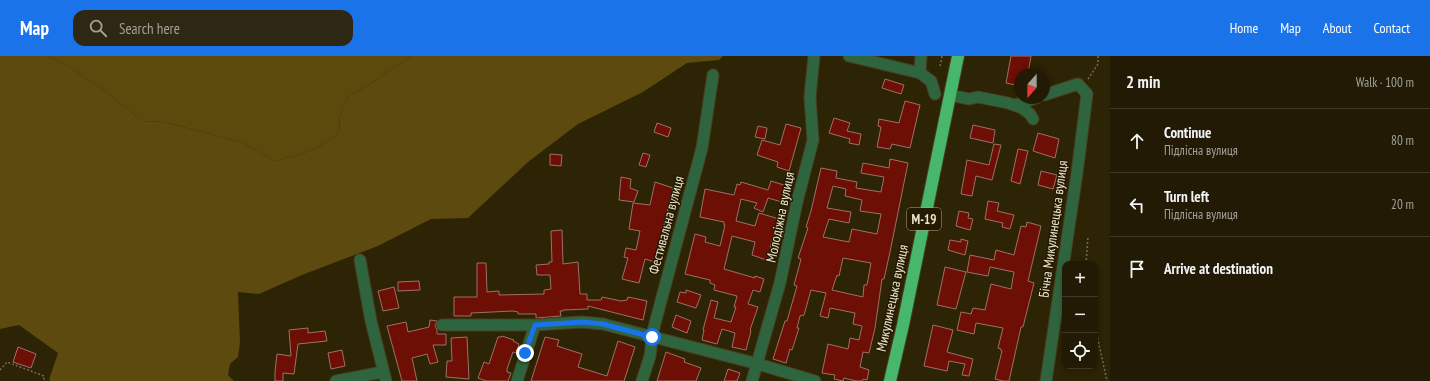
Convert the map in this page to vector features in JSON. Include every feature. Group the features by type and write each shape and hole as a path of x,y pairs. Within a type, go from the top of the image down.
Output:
{"highway":[{"name":"Микулинецька вулиця","path":"890,381 903,325 958,56"}],"street":[{"name":"Молодіжна вулиця","path":"752,381 780,283 797,202 813,140 810,97 814,56"},
{"path":"849,56 920,73 930,81 935,94"},
{"path":"917,57 920,73"},
{"name":"Фестивальна вулиця","path":"642,381 650,356 653,331 702,148 713,75"},
{"path":"1050,93 1078,84"},
{"name":"Бічна Микулинецька вулиця","path":"1046,381 1086,104 1087,94 1078,84"},
{"path":"950,95 969,99 978,97 1015,105 1030,114 1033,119"},
{"path":"336,381 385,376 371,321 360,260"},
{"path":"442,325 535,325 582,322 603,324 758,364 815,381"},
{"path":"517,381 535,325"}],"path":[{"path":"940,66 942,56"},
{"path":"1078,84 1090,78 1098,64 1098,56"},
{"path":"1086,261 1088,237"},
{"path":"1097,333 1107,381"},
{"path":"0,370 7,362 44,376 44,381"}],"shaded area":[{"path":"0,56 46,56 67,65 106,92 142,121 164,122 240,142 275,161 315,149 339,134 340,116 348,97 372,83 411,56 723,56 719,60 687,63 643,92 578,124 528,162 468,218 431,219 378,246 302,275 259,294 238,292 240,343 238,357 230,364 228,375 234,381 51,381 49,380 58,353 19,325 0,329"},
{"path":"46,56 411,56 372,83 348,97 340,116 339,134 315,149 275,161 240,142 164,122 142,121 106,92 67,65"}],"building":[{"path":"1011,56 1031,56 1029,68 1014,68 1014,85 1006,83"},
{"path":"885,79 904,85 901,94 882,88"},
{"path":"905,101 920,105 910,148 892,144 890,149 877,147 881,127 878,126 879,119 899,123"},
{"path":"834,118 850,123 847,131 861,134 859,145 849,143 850,139 829,133"},
{"path":"657,123 671,128 668,137 654,132"},
{"path":"786,124 801,128 789,171 777,167 778,162 757,155 762,140 780,145"},
{"path":"973,125 995,130 993,143 970,138"},
{"path":"758,126 767,128 765,139 755,137"},
{"path":"1038,133 1059,139 1055,158 1033,151"},
{"path":"994,144 1001,145 992,180 976,176 972,196 961,194 967,160 989,165"},
{"path":"1018,149 1028,151 1020,184 1011,181"},
{"path":"643,153 650,155 646,167 639,165"},
{"path":"550,154 562,155 561,166 550,165"},
{"path":"890,159 908,163 884,279 882,279 875,328 869,353 863,352 860,367 869,370 867,380 863,379 862,381 856,381 844,378 843,381 834,379 835,375 822,373 828,344 848,349 850,338 859,340 862,326 853,324 855,313 830,308 828,318 820,316 826,293 811,290 804,315 800,316 797,328 799,328 786,363 773,359 785,321 787,321 797,286 794,285 801,259 798,258 808,228 806,227 821,168 837,171 836,178 857,182 856,188 881,192 884,177 861,173 863,163 889,168","holes":["833,186 846,189 845,196 862,200 860,211 881,214 877,234 852,229 849,242 823,237 829,219 849,223 851,212 827,208","843,258 871,263 867,285 864,285 863,297 832,290 837,275 839,276"]},
{"path":"1041,171 1057,175 1053,189 1038,185"},
{"path":"621,177 631,179 630,188 638,191 634,202 619,200"},
{"path":"771,181 787,186 782,202 768,198 763,212 754,208 757,203 741,199 736,221 755,226 759,213 779,219 770,247 773,248 769,261 752,255 755,242 732,236 724,269 755,278 755,276 764,279 760,292 753,290 748,304 758,307 750,330 746,350 732,347 735,333 722,329 717,344 702,340 703,330 711,300 718,302 714,318 731,322 736,307 734,307 737,296 714,290 715,285 710,283 710,280 685,274 695,234 706,237 705,242 720,246 725,225 724,222 700,217 705,189 734,195 737,184 740,185 741,182 768,190"},
{"path":"655,182 673,188 655,262 645,259 639,283 622,279 628,258 624,257 626,248 636,250 640,231 629,229 633,203 650,205"},
{"path":"988,201 999,203 997,211 1014,215 1010,229 1002,227 1003,223 985,219"},
{"path":"959,211 969,213 968,218 973,219 970,230 956,226"},
{"path":"1027,222 1041,226 1028,281 1034,283 1023,327 1021,327 1009,381 1003,381 995,379 1002,351 998,348 1003,328 976,323 974,334 957,330 961,312 971,314 973,308 985,310 991,284 1011,289 1014,272 990,267 988,276 967,272 970,255 994,260 996,250 1014,255 1021,226 1026,227"},
{"path":"562,230 563,264 578,262 580,294 587,294 587,300 601,300 602,297 621,301 627,300 628,297 647,301 643,320 588,306 588,309 560,311 561,316 536,318 536,314 518,314 518,312 513,311 471,313 471,316 454,316 454,297 477,297 477,263 486,263 487,292 499,291 499,295 544,294 544,290 551,289 550,275 537,275 536,265 549,264 549,262 552,262 551,231"},
{"path":"961,239 968,241 965,255 948,250 950,240 961,242"},
{"path":"945,267 966,272 956,309 937,305"},
{"path":"419,281 420,290 398,291 398,282"},
{"path":"394,287 399,308 383,311 378,291"},
{"path":"686,290 701,295 696,308 677,302 680,292 686,293"},
{"path":"676,315 691,321 687,333 672,327"},
{"path":"430,320 437,321 435,325 437,334 446,334 446,345 433,345 438,362 430,364 427,354 412,358 417,381 402,381 387,326 406,322 408,332 429,327"},
{"path":"933,325 953,330 947,352 973,359 969,376 962,375 965,364 949,361 947,371 924,366"},
{"path":"308,328 308,333 325,331 327,341 298,344 294,374 283,373 283,381 275,381 277,354 291,356 289,330"},
{"path":"502,336 514,340 513,341 519,344 516,353 513,352 507,369 507,372 511,373 508,381 486,381 478,378 484,362 489,364 498,337"},
{"path":"467,337 469,379 446,377 447,361 452,361 451,338"},
{"path":"545,337 559,340 557,346 582,354 578,367 607,376 618,341 635,347 624,381 531,381"},
{"path":"18,347 36,354 31,368 13,362"},
{"path":"342,350 345,366 331,369 328,353"},
{"path":"666,352 685,359 684,362 701,368 696,381 657,381"},
{"path":"728,369 740,373 737,381 724,381"}],"route":[{"path":"525,353 535,325 582,322 603,324 652,337"}]}
